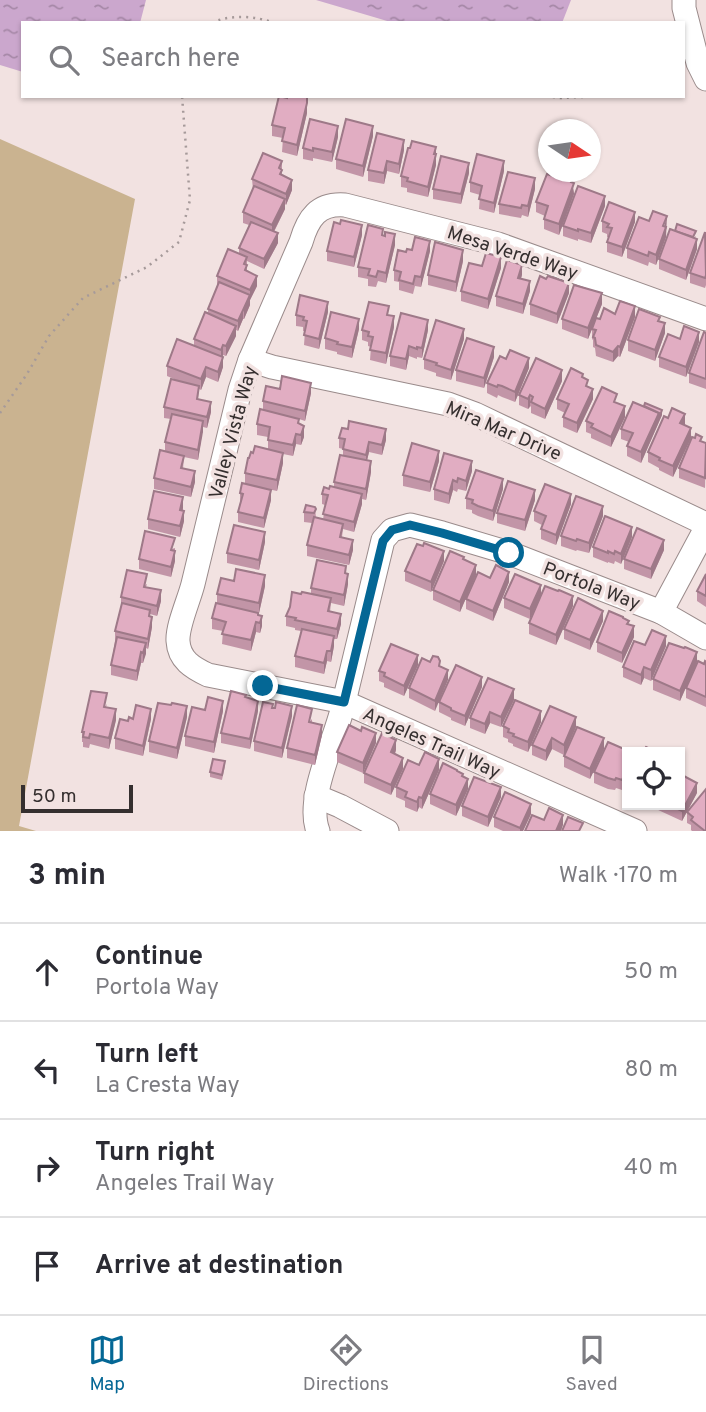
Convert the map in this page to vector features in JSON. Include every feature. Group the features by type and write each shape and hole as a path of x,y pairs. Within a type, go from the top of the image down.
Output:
{"street":[{"path":"684,0 698,63 706,79"},
{"name":"Mesa Verde Way","path":"317,213 333,204 345,205 498,244 706,319"},
{"name":"Valley Vista Way","path":"185,661 178,643 179,629 191,594 240,390 307,222 317,213"},
{"name":"Mira Mar Drive","path":"250,360 449,404 475,414 706,526"},
{"name":"Portola Way","path":"344,702 383,541 392,530 410,525 509,553 661,612 706,638"},
{"path":"661,612 706,526"},
{"name":"Angeles Trail Way","path":"185,661 208,675 344,702 608,826 635,831"},
{"path":"318,831 315,824 316,796 344,702"},
{"path":"316,796 387,831"}],"path":[{"path":"216,21 259,17 270,21"},
{"path":"0,413 49,336 83,298 147,267 179,242 190,200 182,98"}],"shaded area":[{"path":"0,139 135,199 19,826 36,831 0,831"}],"water":[{"path":"0,0 146,0 141,21 21,21 21,71 0,65"},
{"path":"316,0 571,0 563,21 387,21"}],"building":[{"path":"279,98 307,98 297,145 282,141 285,128 272,125"},
{"path":"310,119 338,126 332,152 303,148"},
{"path":"346,119 373,126 363,166 336,159"},
{"path":"377,133 404,140 399,164 387,161 384,173 368,170"},
{"path":"412,141 436,147 428,187 407,181 408,178 401,176"},
{"path":"263,153 282,161 280,174 292,180 286,194 252,179"},
{"path":"477,154 504,161 494,203 479,199 482,186 470,182"},
{"path":"441,156 469,163 461,194 433,189"},
{"path":"508,172 535,178 528,206 522,205 521,208 499,204"},
{"path":"544,182 574,183 559,224 544,219 548,206 536,202"},
{"path":"254,186 285,199 272,225 243,212"},
{"path":"578,186 605,196 591,233 563,226"},
{"path":"609,202 635,212 622,247 607,242 612,228 602,221"},
{"path":"653,211 667,216 663,226 666,227 656,255 649,252 648,256 627,248 639,217 649,221"},
{"path":"341,220 362,225 354,257 327,251 334,222 340,224"},
{"path":"251,222 278,233 264,259 239,248"},
{"path":"677,224 696,231 693,237 675,231"},
{"path":"368,225 383,229 382,235 385,236 385,232 395,234 386,273 378,271 376,277 368,275 370,269 358,267"},
{"path":"670,229 697,239 686,270 659,259"},
{"path":"705,232 706,275 705,278 690,273"},
{"path":"415,237 430,241 421,277 415,276 413,284 399,280 401,272 394,270 398,250 412,250"},
{"path":"435,242 463,250 456,282 428,275"},
{"path":"228,249 247,257 245,270 257,276 250,290 217,276"},
{"path":"486,253 501,257 488,299 461,291 469,263 482,266"},
{"path":"507,260 522,265 518,278 530,281 523,304 496,296"},
{"path":"540,276 569,283 557,314 530,304"},
{"path":"219,282 250,295 238,321 208,309"},
{"path":"574,285 602,293 588,328 562,319"},
{"path":"300,295 328,302 319,339 304,335 307,321 296,315"},
{"path":"620,301 635,306 620,347 613,352 596,345 593,337 596,330 592,329 604,308 615,314"},
{"path":"369,302 389,306 387,315 394,316 386,353 370,350 373,337 362,330"},
{"path":"639,309 660,317 658,321 665,323 655,350 628,340"},
{"path":"205,312 236,326 226,346 223,345 221,350 194,339"},
{"path":"331,312 359,319 352,347 325,338"},
{"path":"401,313 428,320 422,348 409,346 406,359 390,356"},
{"path":"436,320 464,329 451,370 424,359"},
{"path":"684,326 699,332 686,367 659,357 668,334 680,339"},
{"path":"704,332 706,333 706,379 689,373"},
{"path":"467,338 494,347 484,378 456,370"},
{"path":"177,339 223,357 218,372 206,367 201,379 167,366"},
{"path":"510,350 529,358 515,392 487,383 500,356 506,359"},
{"path":"536,358 562,370 545,409 531,402 533,397 530,395 528,399 519,395"},
{"path":"571,368 583,374 582,377 588,380 586,386 593,389 577,423 563,417 569,404 557,399"},
{"path":"282,376 311,383 305,411 263,401 266,386 280,389"},
{"path":"171,379 199,386 197,399 211,402 207,417 164,407"},
{"path":"602,387 617,394 614,402 625,406 611,437 591,427 593,424 586,421"},
{"path":"633,402 659,413 641,452 627,446 633,433 621,429"},
{"path":"645,403 662,410 659,418 659,413 644,406"},
{"path":"672,408 685,414 680,423 691,428 673,466 648,452 664,416 668,418"},
{"path":"260,409 299,419 298,423 304,426 301,435 296,434 293,445 268,440 270,427 257,424"},
{"path":"172,414 203,421 198,450 165,442"},
{"path":"349,421 386,429 382,445 369,442 366,455 343,449 345,439 339,438 342,428 348,429"},
{"path":"696,434 702,437 700,441 706,443 705,478 679,468 692,437 695,438"},
{"path":"412,443 439,451 430,482 403,475"},
{"path":"255,446 283,453 277,480 245,473 248,458"},
{"path":"160,450 184,456 181,468 195,471 191,487 154,478"},
{"path":"444,453 472,461 466,481 458,478 457,482 453,480 449,494 434,489"},
{"path":"340,455 371,461 366,489 334,482"},
{"path":"476,470 503,479 493,511 466,498"},
{"path":"508,481 535,490 525,520 497,513"},
{"path":"242,483 271,490 264,518 238,512 243,494 240,493"},
{"path":"545,484 571,494 556,535 541,529 546,516 534,511"},
{"path":"330,486 362,494 354,522 323,514 328,495 322,494 324,487 329,489"},
{"path":"154,491 183,497 180,510 184,511 180,526 148,519"},
{"path":"576,496 603,506 589,543 561,536"},
{"path":"306,505 315,507 314,513 304,512"},
{"path":"605,516 632,527 621,554 615,551 614,554 608,553 593,547"},
{"path":"314,517 343,524 340,537 353,540 349,555 307,545"},
{"path":"234,525 265,532 259,560 227,553"},
{"path":"637,528 664,540 651,569 624,559"},
{"path":"145,531 175,538 171,550 175,551 171,567 139,559"},
{"path":"424,543 444,551 431,582 405,571 417,544 423,546"},
{"path":"450,551 476,565 460,602 433,590"},
{"path":"317,560 346,566 345,573 348,574 344,595 311,588"},
{"path":"496,565 509,572 493,611 466,599 478,572 490,578"},
{"path":"236,569 265,575 259,603 217,594 221,578 234,581"},
{"path":"127,570 147,574 144,587 161,590 157,606 121,597"},
{"path":"515,574 541,585 530,609 504,598"},
{"path":"706,574 706,596 697,591"},
{"path":"545,586 573,596 556,635 529,623"},
{"path":"292,592 331,598 328,611 341,614 337,629 286,616"},
{"path":"578,598 603,611 590,640 564,629"},
{"path":"122,603 150,610 149,616 152,617 148,639 115,631"},
{"path":"216,603 262,616 260,623 256,622 251,640 222,634 226,622 212,618"},
{"path":"609,611 634,626 622,653 597,642"},
{"path":"302,629 334,636 331,651 327,651 324,663 295,656"},
{"path":"652,630 666,636 651,670 644,667 641,675 623,667 634,641 645,645"},
{"path":"117,637 146,643 137,671 111,665"},
{"path":"669,643 697,652 680,691 653,679"},
{"path":"391,644 418,655 404,686 379,671"},
{"path":"433,656 438,657 439,666 448,670 435,701 409,688 422,658 430,662"},
{"path":"698,661 704,664 706,662 706,697 686,688"},
{"path":"456,665 482,677 465,716 439,702"},
{"path":"488,678 514,689 501,717 490,712 485,724 470,718"},
{"path":"91,691 107,693 104,707 116,709 109,738 90,734 89,738 83,737"},
{"path":"231,691 258,701 250,739 221,733"},
{"path":"208,697 223,701 214,742 185,736 192,707 205,710"},
{"path":"515,700 541,711 528,742 513,736 514,734 508,732 509,729 503,726"},
{"path":"263,702 273,704 272,708 275,708 276,702 292,706 282,748 254,741"},
{"path":"158,703 187,706 177,748 149,741"},
{"path":"136,705 151,709 143,746 115,738 120,719 133,719"},
{"path":"297,705 312,709 309,722 322,725 315,755 287,748"},
{"path":"550,706 576,717 564,745 552,738 546,751 532,745"},
{"path":"349,725 361,731 362,727 376,733 363,763 337,752"},
{"path":"577,727 604,738 590,769 564,756"},
{"path":"382,733 396,740 391,752 403,758 391,785 364,773"},
{"path":"608,742 622,748 622,780 594,772"},
{"path":"425,752 439,759 422,798 419,797 417,802 405,797 407,792 396,787 408,760 419,765"},
{"path":"213,759 225,761 222,775 210,772"},
{"path":"443,763 468,779 456,805 430,794"},
{"path":"474,777 501,787 488,817 462,806"},
{"path":"685,777 697,783 685,805"},
{"path":"706,789 705,831 691,820 693,817 687,812"},
{"path":"505,792 531,804 520,828 494,817"},
{"path":"549,808 563,815 556,831 525,831 532,815 544,820"},
{"path":"568,817 583,823 579,831 562,831"}],"route":[{"path":"263,686 344,702 383,541 392,530 410,525 509,553"}]}
